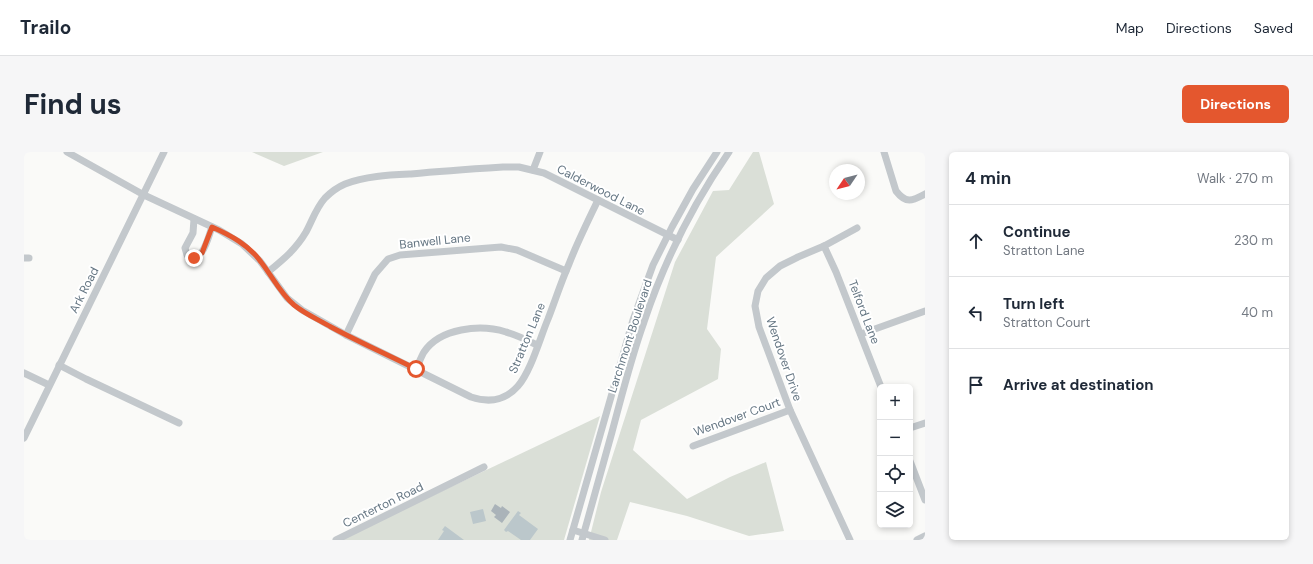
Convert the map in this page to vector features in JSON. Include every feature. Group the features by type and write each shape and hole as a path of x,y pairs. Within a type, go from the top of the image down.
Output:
{"street":[{"name":"Stratton Lane","path":"67,152 144,195 227,234 248,249 260,261 294,305 310,315 471,397 484,400 496,400 504,397 512,392 523,380 538,345 566,270 598,200"},
{"name":"Ark Road","path":"24,438 164,152"},
{"path":"533,170 540,152"},
{"name":"Larchmont Boulevard","path":"570,540 633,320 653,265 693,189 717,152"},
{"name":"Larchmont Boulevard","path":"583,537 641,328 678,240 703,193 729,152"},
{"path":"884,152 896,191 904,199 909,200 914,200 925,194"},
{"name":"Calderwood Lane","path":"268,272 288,256 297,245 325,199 345,184 361,179 495,167 519,167 544,173 678,240"},
{"path":"194,219 193,233 185,248 187,255 190,257 194,258 202,253 212,227"},
{"name":"Wendover Drive","path":"850,540 790,410 759,327 755,306 758,291 766,278 780,266 824,246 857,228"},
{"name":"Telford Lane","path":"824,246 836,272 880,384"},
{"name":"Banwell Lane","path":"346,334 371,280 383,264 394,256 501,247 517,250 566,270"},
{"path":"861,334 925,311"},
{"path":"416,369 424,352 431,344 453,331 495,330 506,332 538,345"},
{"path":"59,365 179,423"},
{"path":"24,373 49,385"},
{"name":"Wendover Court","path":"693,446 790,410"},
{"path":"913,427 925,423"},
{"name":"Centerton Road","path":"336,540 484,467"},
{"path":"913,469 925,500"},
{"path":"573,530 583,537 605,540"},
{"path":"917,540 925,536"}],"shaded area":[{"path":"252,152 323,152 284,166"},
{"path":"753,152 759,152 774,204 716,257 707,329 721,349 718,379 641,420 633,450 687,499 730,477 766,462 784,531 749,536 687,516 630,502 617,540 589,540 601,492 675,262 713,191 729,190"},
{"path":"600,416 564,540 339,540"},
{"path":"483,509 486,521 473,524 470,512"},
{"path":"518,511 521,513 519,515 538,529 530,540 521,540 504,530"},
{"path":"445,526 464,540 438,540 444,531 442,530"}],"building":[{"path":"495,504 501,508 502,506 510,512 502,523 494,517 496,515 491,511"}],"route":[{"path":"194,258 202,253 212,227 227,234 254,254 294,305 346,334 416,369"}]}
